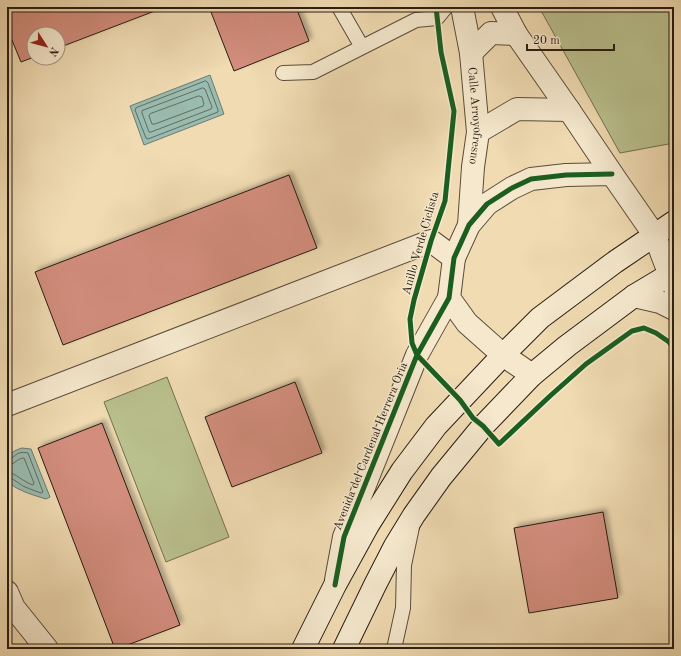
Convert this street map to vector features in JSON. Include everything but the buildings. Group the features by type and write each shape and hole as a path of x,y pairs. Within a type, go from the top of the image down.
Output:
{"street":[{"name":"Calle Arroyofresno","path":"462,7 471,53 478,132 473,166 469,225"},
{"path":"344,649 395,546 414,515 441,477 482,426 532,375 567,346 634,296 673,278 654,236 516,34 502,7"},
{"path":"471,53 491,32 516,34"},
{"path":"478,132 517,109 569,110"},
{"path":"532,375 502,355 467,323 449,298 454,258 469,225 487,204 512,188 531,179 566,175 612,174"},
{"name":"Avenida del Cardenal Herrera Oria","path":"303,649 335,585 368,525 402,471 436,426 502,355 540,318 614,262 674,222"},
{"path":"7,405 431,241 454,258"},
{"path":"634,296 660,302 674,309"},
{"name":"Avenida del Cardenal Herrera Oria","path":"335,585 344,537 417,355 449,298"},
{"path":"7,592 14,608 47,649"}],"lane":[{"path":"339,7 362,47"},
{"path":"283,73 313,72 416,20 437,18 446,7"},
{"path":"394,649 403,608 404,565 414,515"}],"green space":[{"path":"539,7 674,7 674,84 670,94 674,107 674,143 620,153"},
{"path":"167,377 229,537 166,562 104,402"}],"water":[{"path":"210,75 224,114 144,145 130,106"},
{"path":"22,448 31,449 50,497 46,499 25,492 7,480 7,461 9,455"}],"cycle path":[{"name":"Anillo Verde Ciclista","path":"436,7 441,52 454,111 445,201 431,241 410,319 412,343 417,355 460,400 473,418 483,426 499,444 586,364 632,331 644,328 656,333 669,342 674,349"},
{"path":"335,585 344,537 417,355 449,298 454,258 469,225 487,204 512,188 531,179 566,175 612,174"}]}
